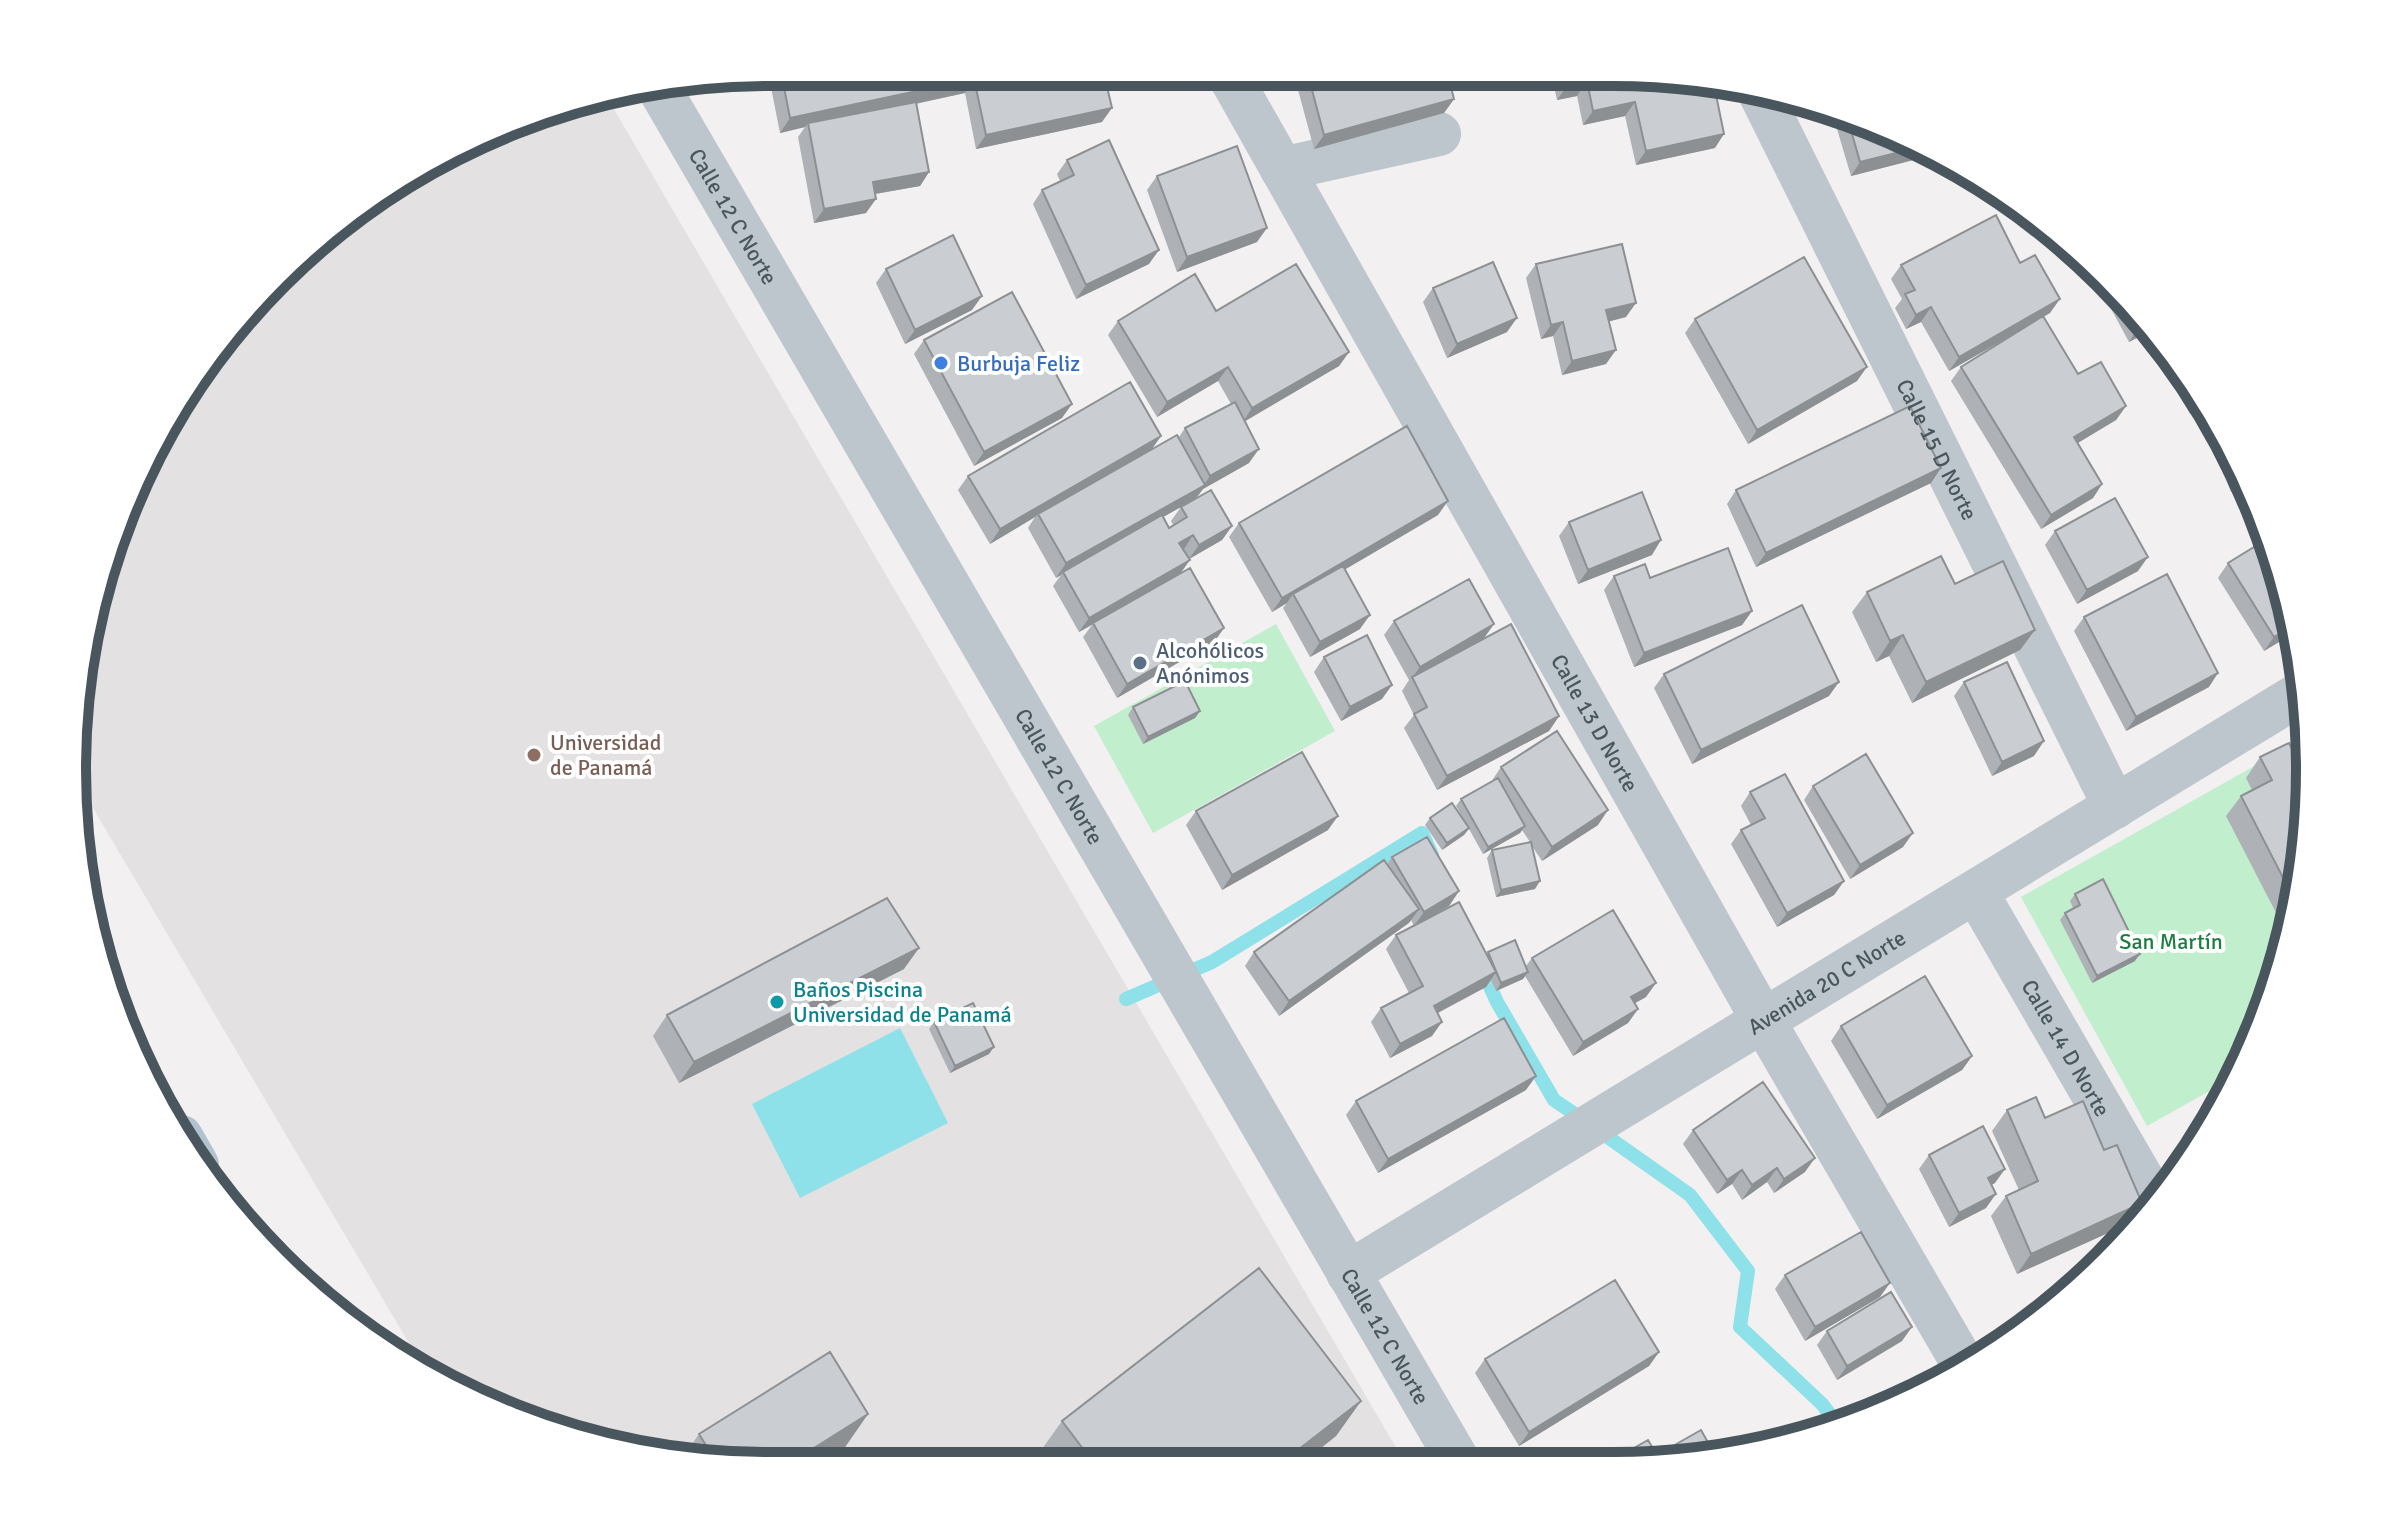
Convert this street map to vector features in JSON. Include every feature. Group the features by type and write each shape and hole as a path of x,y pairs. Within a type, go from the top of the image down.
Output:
{"street":[{"name":"Calle 13 D Norte","path":"1235,86 1763,1020 1959,1357"},
{"name":"Calle 12 C Norte","path":"663,95 1453,1452"},
{"name":"Calle 15 D Norte","path":"1765,103 2115,807"},
{"path":"1282,169 1439,134"},
{"name":"Avenida 20 C Norte","path":"1348,1273 2292,699"},
{"name":"Calle 14 D Norte","path":"1976,892 2149,1192"}],"shaded area":[{"name":"Universidad de Panamá","path":"611,105 1399,1452 724,1451 636,1439 549,1416 467,1382 414,1352 87,797 87,724 92,680 109,592 122,549 156,467 201,390 255,319 319,255 353,227 427,178 508,138 549,122"}],"green space":[{"path":"1276,624 1335,731 1153,833 1094,726"},
{"name":"San Martín","path":"2295,743 2295,814 2283,902 2273,946 2244,1030 2217,1087 2147,1126 2021,897"}],"water":[{"path":"900,1028 948,1123 800,1198 752,1104"}],"building":[{"path":"784,86 941,86 790,118"},
{"path":"976,86 1107,86 1112,108 986,135"},
{"path":"1311,86 1451,86 1454,99 1324,135"},
{"path":"1588,86 1658,87 1716,94 1724,134 1646,151 1635,102 1593,111"},
{"path":"916,102 929,172 873,182 876,199 824,209 808,123"},
{"path":"1851,129 1904,151 1860,162"},
{"path":"1109,140 1159,250 1086,285 1042,190 1074,175 1067,160"},
{"path":"1237,146 1267,228 1187,257 1157,176"},
{"path":"1996,215 2020,263 2035,255 2060,299 1959,357 1931,307 1916,315 1905,294 1915,290 1901,265"},
{"path":"953,235 982,296 915,330 886,269"},
{"path":"1622,244 1636,303 1606,310 1616,350 1572,361 1563,322 1551,325 1536,264"},
{"path":"1804,257 1867,367 1757,430 1695,319"},
{"path":"1493,262 1517,318 1457,344 1433,288"},
{"path":"1296,264 1349,352 1252,408 1228,367 1167,402 1118,321 1195,274 1216,311"},
{"path":"1012,292 1072,404 984,452 924,340"},
{"path":"2043,316 2078,374 2101,362 2126,406 2074,437 2102,484 2051,515 1961,367"},
{"path":"1130,382 1161,436 1000,529 968,476"},
{"path":"1235,402 1259,449 1210,476 1185,428"},
{"path":"1910,406 1941,468 1766,553 1736,490"},
{"path":"1407,426 1448,501 1282,598 1239,523"},
{"path":"1177,435 1205,485 1066,563 1038,514"},
{"path":"1211,490 1232,526 1199,545 1193,535 1179,543 1190,560 1089,618 1063,572 1162,515 1169,528 1187,517 1181,507"},
{"path":"1642,492 1661,540 1588,570 1569,522"},
{"path":"2115,498 2148,557 2087,590 2055,531"},
{"path":"2258,544 2282,632 2274,637 2228,563"},
{"path":"1728,548 1752,611 1644,653 1614,576 1645,564 1650,578"},
{"path":"1941,556 1955,584 2003,561 2035,630 1926,682 1903,635 1890,641 1867,592"},
{"path":"1343,566 1370,615 1320,642 1293,594"},
{"path":"1190,568 1224,628 1127,684 1093,623"},
{"path":"2167,574 2218,673 2136,717 2084,617"},
{"path":"1469,579 1494,624 1420,667 1394,621"},
{"path":"1802,605 1839,682 1701,750 1664,674"},
{"path":"1511,624 1559,716 1447,776 1414,714 1427,707 1412,677"},
{"path":"1367,635 1392,685 1350,707 1324,657"},
{"path":"2007,662 2044,741 2002,762 1964,682"},
{"path":"1185,681 1200,711 1148,737 1133,707"},
{"path":"1557,731 1608,810 1552,847 1501,767"},
{"path":"2289,743 2296,756 2295,814 2286,883 2241,796 2272,780 2260,757"},
{"path":"1302,752 1338,816 1232,875 1196,811"},
{"path":"1866,754 1913,833 1860,865 1813,786"},
{"path":"1785,774 1844,881 1787,913 1741,830 1765,818 1750,792"},
{"path":"1498,778 1525,826 1488,847 1461,799"},
{"path":"1452,803 1469,828 1447,843 1430,818"},
{"path":"1427,837 1459,891 1424,912 1392,857"},
{"path":"1531,842 1540,881 1501,890 1492,850"},
{"path":"1384,860 1419,909 1289,1001 1254,952"},
{"path":"2103,879 2140,954 2097,976 2065,913 2080,905 2075,894"},
{"name":"Baños Piscina Universidad de Panamá","path":"887,898 919,948 694,1062 667,1015"},
{"path":"1459,902 1496,972 1434,1006 1442,1022 1400,1044 1381,1008 1423,986 1396,935"},
{"path":"1613,910 1656,983 1631,997 1638,1009 1583,1042 1532,958"},
{"path":"1515,940 1528,972 1501,983 1488,952"},
{"path":"1925,976 1972,1056 1887,1105 1841,1026"},
{"path":"973,1003 994,1047 955,1066 934,1022"},
{"path":"1504,1018 1536,1076 1388,1159 1356,1101"},
{"path":"1763,1082 1815,1158 1784,1179 1777,1168 1752,1185 1742,1170 1727,1180 1693,1130"},
{"path":"2036,1097 2045,1118 2083,1101 2104,1150 2117,1145 2141,1202 2031,1254 2006,1196 2038,1181 2007,1110"},
{"path":"1983,1126 2005,1169 1988,1178 1996,1194 1959,1213 1929,1155"},
{"path":"1861,1232 1890,1283 1815,1327 1785,1275"},
{"path":"1259,1268 1361,1401 1295,1452 1085,1452 1062,1421"},
{"path":"1615,1280 1659,1352 1529,1432 1485,1359"},
{"path":"1891,1292 1912,1327 1847,1366 1827,1331"},
{"path":"830,1352 868,1414 814,1448 816,1452 708,1449 699,1434"},
{"path":"1701,1430 1709,1445 1702,1446 1666,1450"},
{"path":"1648,1440 1655,1451 1628,1452"}],"waterway":[{"path":"1126,999 1212,962 1422,833 1432,855"},
{"path":"1482,969 1497,1002 1554,1100 1585,1121"},
{"path":"1595,1128 1690,1195 1748,1271 1740,1327 1831,1416"}],"place":[{"name":"Burbuja Feliz","path":"941,363"},
{"name":"Alcohólicos Anónimos","path":"1140,663"},
{"name":"Universidad de Panamá","path":"534,755"},
{"name":"Baños Piscina Universidad de Panamá","path":"777,1002"}]}
